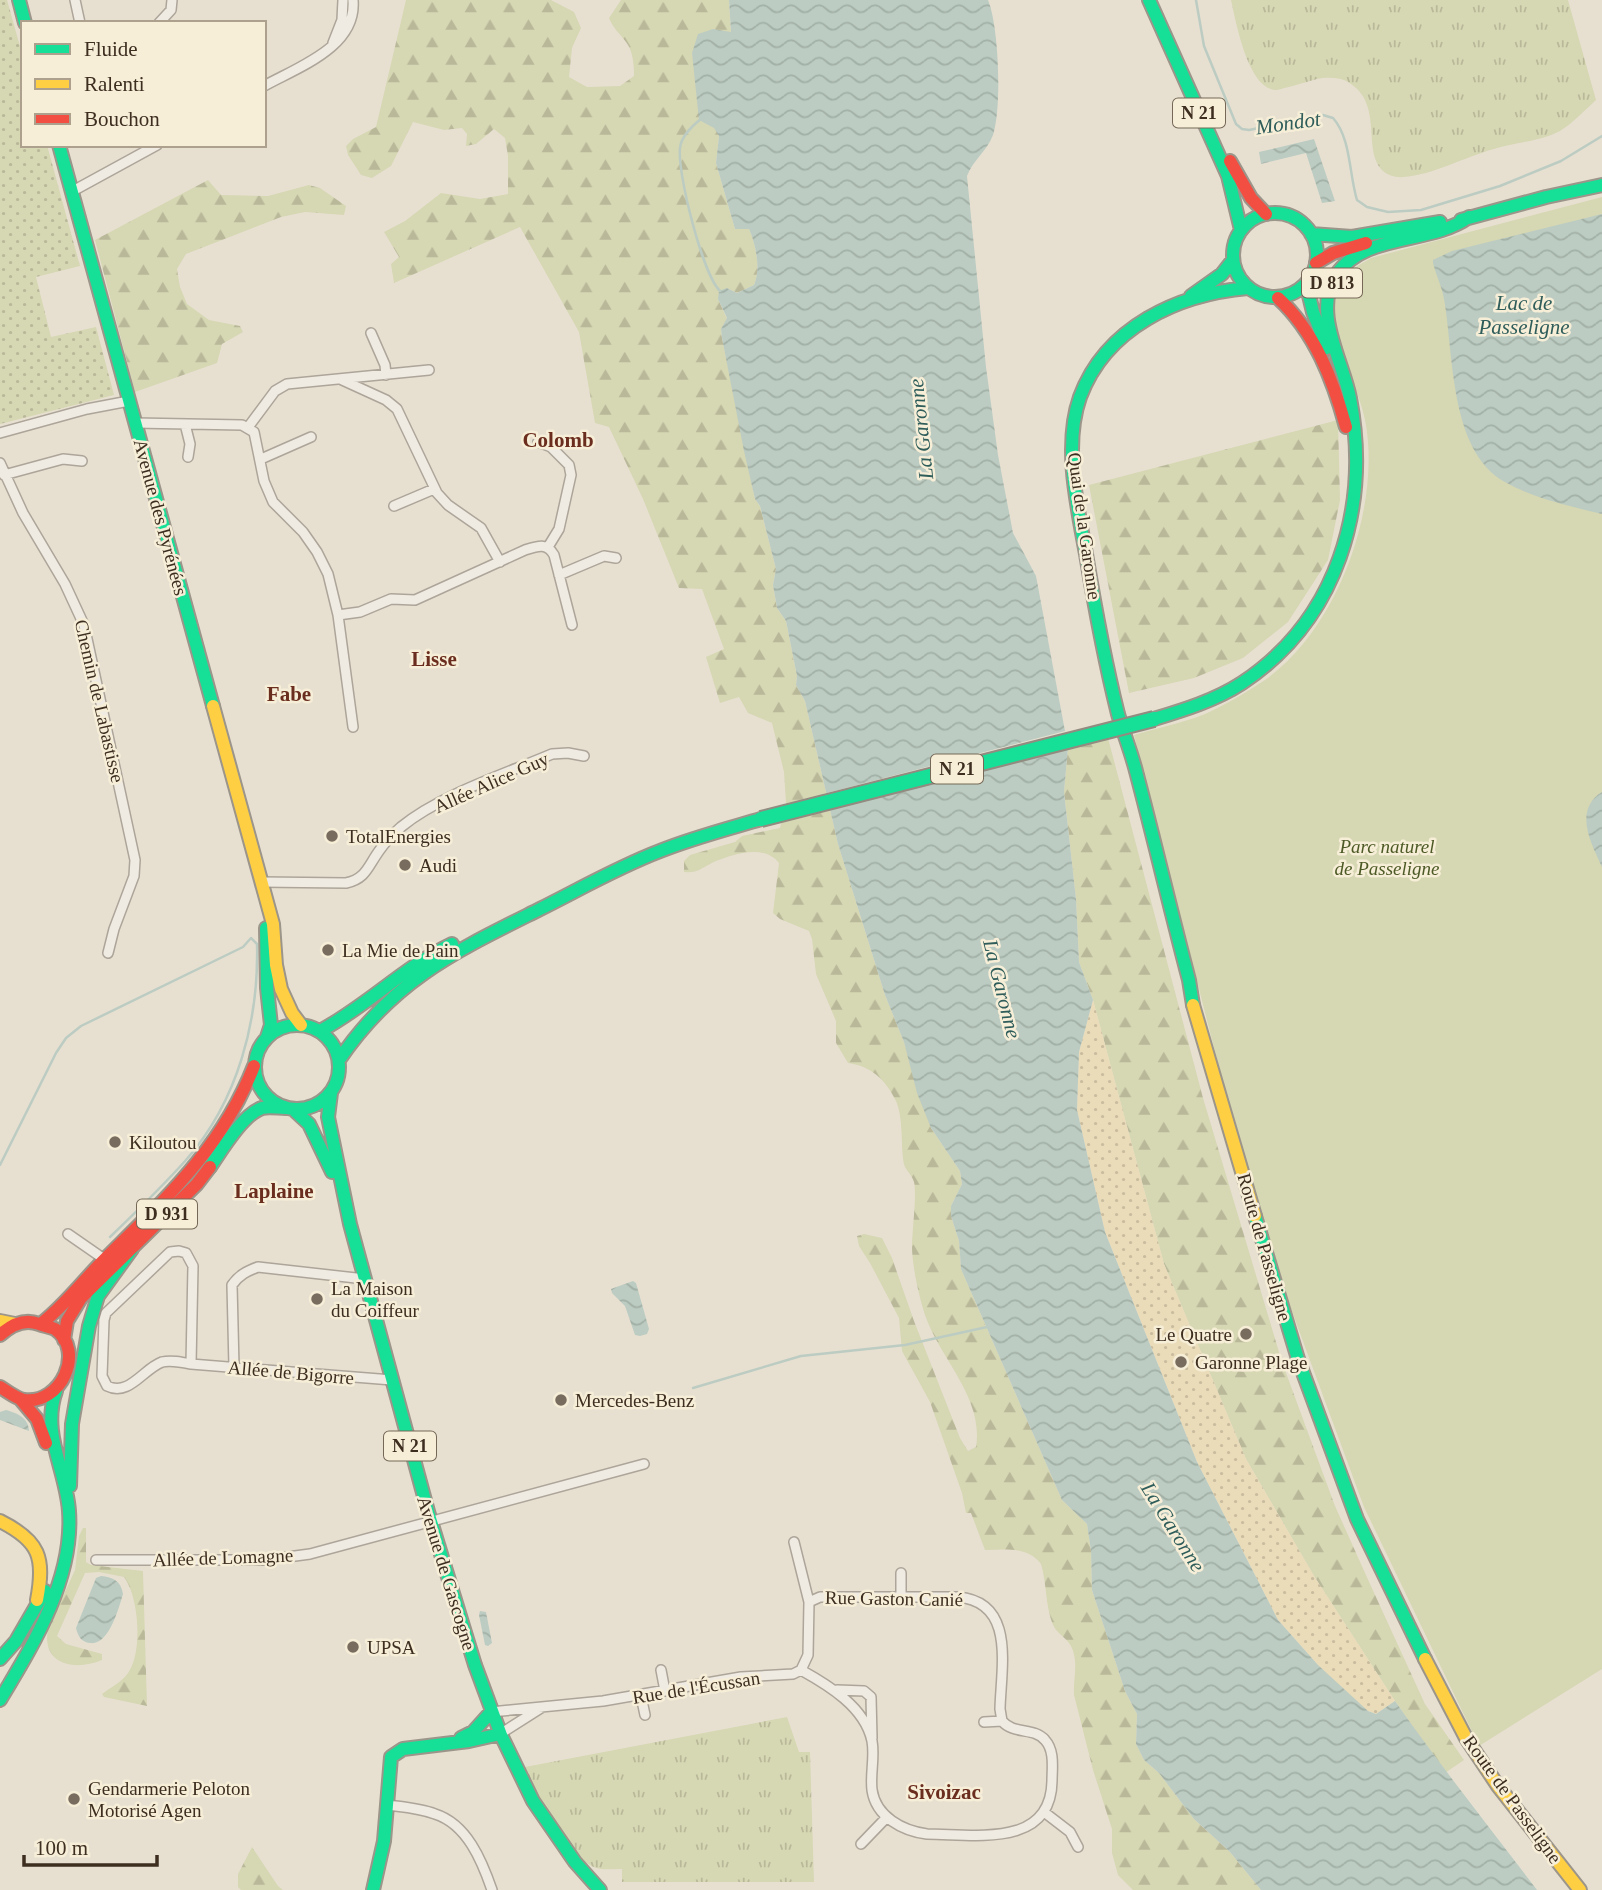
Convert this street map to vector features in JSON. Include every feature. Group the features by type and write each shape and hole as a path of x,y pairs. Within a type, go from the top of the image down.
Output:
{"main road":[{"path":"19,0 24,21"},
{"name":"N 21","path":"1149,0 1228,176 1241,230"},
{"name":"N 21","path":"1155,0 1184,67 1234,169 1251,198 1266,214"},
{"name":"Avenue des Pyrénées","path":"60,147 273,924 281,992 290,1011 301,1025"},
{"name":"D 813","path":"1316,263 1352,247 1602,185"},
{"path":"1279,213 1303,224 1317,248 1316,263 1306,284 1298,291 1278,298 1257,294 1248,288 1240,280 1233,260 1233,249 1241,230 1256,217 1266,214 1279,213"},
{"name":"D 813","path":"1311,234 1352,237 1469,217"},
{"name":"D 813","path":"1355,436 1350,396 1334,349 1327,316 1333,281 1346,261 1357,254 1455,227 1469,217"},
{"name":"Quai de la Garonne","path":"1118,713 1081,521 1073,455 1076,413 1090,373 1129,330 1183,302 1222,274 1233,260"},
{"name":"N 21","path":"320,1031 340,1022 403,972 443,947 489,929 654,848 760,816 1199,705 1248,679 1286,648 1316,610 1338,569 1346,547 1356,496 1358,468 1355,436 1345,396 1313,312 1306,284"},
{"name":"Quai de la Garonne","path":"1183,302 1227,289 1248,288"},
{"name":"N 21","path":"1153,716 1228,686 1272,654 1298,627 1316,601 1341,545 1347,510 1350,462 1339,399 1324,363 1298,318 1290,307 1278,298"},
{"name":"Route de Passeligne","path":"1118,713 1136,769 1189,980 1193,1007 1298,1359 1357,1519 1438,1689 1466,1738 1498,1786 1580,1890"},
{"name":"N 21","path":"339,1060 352,1039 384,1004 422,972 445,957 657,852 760,816"},
{"name":"Avenue des Pyrénées","path":"262,886 271,1025 267,1037"},
{"path":"301,1025 320,1031 336,1048 339,1060 340,1072 331,1093 321,1103 308,1109 289,1109 272,1102 262,1092 256,1080 254,1066 256,1055 267,1037 277,1030 301,1025"},
{"name":"D 931","path":"42,1323 57,1312 80,1283 186,1177 246,1093 254,1066"},
{"name":"Avenue de Gascogne","path":"331,1093 328,1117 340,1189 441,1561 491,1712 520,1778 542,1817 600,1890"},
{"name":"D 931","path":"64,1340 67,1321 80,1298 197,1184 240,1126 262,1108 289,1109"},
{"name":"Avenue de Gascogne","path":"289,1109 309,1124 340,1189"},
{"path":"0,1700 18,1671 54,1596 66,1550 70,1513 70,1442 89,1326 99,1296 132,1249"},
{"path":"0,1335 7,1323 42,1323 64,1340 70,1362 63,1383 45,1398 33,1401 7,1395"},
{"path":"56,1391 50,1408 51,1428 70,1513"},
{"path":"0,1659 16,1641 45,1592 53,1566 61,1510 59,1489 38,1418 32,1409 7,1395"},
{"path":"0,1521 22,1531 41,1562 35,1609"},
{"path":"447,1743 473,1732 491,1712"},
{"path":"373,1890 384,1840 390,1760 395,1753 403,1749 500,1734"}],"street":[{"path":"75,0 80,21"},
{"path":"161,21 171,10 172,0"},
{"path":"330,48 342,20 343,0"},
{"path":"266,85 342,39 351,23 353,0"},
{"path":"71,192 152,147"},
{"path":"371,333 385,365 386,374"},
{"path":"248,426 280,387 296,382 429,370"},
{"path":"340,379 386,400 397,409 434,489 448,505 481,528 489,538 499,562"},
{"path":"0,440 3,432 87,409 129,401"},
{"path":"135,423 248,426"},
{"path":"185,424 190,444 188,457"},
{"path":"248,426 257,439 264,481 273,502 303,532 324,564 338,615 353,727"},
{"path":"261,459 311,437"},
{"path":"538,442 551,447 569,465 571,475 559,529 548,547"},
{"path":"4,475 63,459 82,461"},
{"name":"Chemin de Labastisse","path":"0,463 23,513 77,609 95,671 135,860 134,876 108,953"},
{"path":"394,506 434,489"},
{"path":"338,615 359,612 391,599 415,600 525,550 542,545 548,547 554,555 572,625"},
{"path":"559,575 604,556 616,558"},
{"name":"Allée Alice Guy","path":"262,886 355,881 368,870 385,842 399,828 425,811 552,754 568,752 584,756"},
{"path":"68,1234 104,1259"},
{"name":"Allée de Bigorre","path":"191,1363 193,1266 186,1254 179,1251 170,1252 106,1313 102,1376 107,1386 120,1389 128,1386 162,1362 392,1380"},
{"path":"234,1367 232,1285 248,1270 258,1267 365,1279"},
{"name":"Allée de Lomagne","path":"96,1560 282,1558 310,1554 644,1464"},
{"path":"794,1542 809,1602 808,1655 801,1670 837,1690 854,1709 872,1740"},
{"path":"901,1573 901,1596"},
{"name":"Rue Gaston Canié","path":"809,1602 820,1597 970,1598 990,1609 1000,1628 1002,1721"},
{"path":"661,1670 665,1692"},
{"name":"Rue de l'Écussan","path":"491,1712 641,1696 741,1677 793,1674 801,1670"},
{"path":"837,1690 864,1691 871,1697 872,1791 887,1817 895,1824 915,1833 1005,1834 1032,1825 1044,1812 1052,1787 1051,1748 1041,1736 1013,1730 1002,1721 984,1722"},
{"path":"641,1696 645,1715"},
{"name":"Rue de l'Écussan","path":"500,1734 542,1707"},
{"path":"387,1805 439,1814 457,1826 475,1850 492,1890"},
{"path":"1044,1812 1070,1832 1078,1847"},
{"path":"861,1843 887,1817"}],"green space":[{"path":"0,0 7,0 21,50 21,147 48,147 80,266 36,277 51,337 96,327 114,395 0,424"},
{"path":"406,0 551,0 574,12 581,28 572,48 569,77 587,87 620,86 634,76 630,50 609,18 621,0 729,0 731,33 692,53 719,136 716,163 735,229 749,229 757,257 754,285 737,293 727,288 718,299 727,319 721,329 722,338 755,499 760,506 776,569 773,585 777,608 786,621 797,676 796,685 805,701 838,844 885,995 904,1042 931,1128 960,1171 962,1184 951,1206 951,1216 959,1241 961,1269 1062,1500 1087,1524 1092,1590 1125,1691 1137,1714 1136,1744 1144,1760 1159,1773 1194,1819 1230,1852 1261,1890 1133,1890 1118,1875 1112,1853 1112,1829 1093,1770 1074,1695 1073,1652 1069,1643 1053,1625 1041,1564 1023,1552 985,1550 971,1513 966,1513 962,1493 930,1402 902,1351 899,1318 859,1246 857,1236 864,1234 882,1238 960,1438 968,1451 976,1447 974,1412 932,1331 918,1290 912,1247 915,1188 904,1163 901,1122 896,1101 877,1075 864,1067 848,1063 836,1043 836,1021 816,974 809,931 780,919 773,913 779,863 766,854 749,852 724,858 697,871 684,872 684,861 690,855 735,842 742,836 780,828 786,803 784,772 772,723 748,713 739,697 720,703 706,657 724,649 702,589 679,588 643,499 609,427 595,423 579,332 520,227 394,283 391,264 399,257 384,232 405,221 441,193 480,199 508,194 505,138 494,129 476,144 466,146 467,134 462,128 444,130 413,122 391,166 372,178 361,175 348,155 346,146 353,139 376,127"},
{"path":"1231,0 1568,0 1596,100 1570,124 1552,135 1483,152 1415,176 1392,176 1383,171 1373,151 1370,114 1366,102 1359,91 1348,82 1337,78 1321,78 1276,90 1266,87 1258,79 1245,53"},
{"path":"208,180 221,195 268,196 309,185 320,188 346,206 344,215 305,212 281,217 186,254 177,269 187,304 209,320 240,326 243,332 222,344 217,363 135,392 95,240"},
{"name":"Parc naturel de Passeligne","path":"1602,197 1602,1669 1479,1746 1364,1507 1290,1306 1232,1118 1134,735 1205,714 1265,680 1291,658 1313,631 1348,566 1359,530 1369,459 1363,411 1334,327 1332,298 1341,279 1371,258"},
{"path":"1338,420 1340,500 1328,560 1288,622 1243,658 1194,678 1129,693 1089,485"},
{"path":"1108,738 1203,1098 1282,1362 1335,1506 1370,1584 1425,1704 1464,1760 1445,1773 1314,1576 1246,1459 1164,1264 1093,1000 1079,962 1076,899 1064,792 1068,747"},
{"path":"83,1528 86,1528 86,1562 91,1565 143,1571 147,1706 104,1697 102,1694 126,1676 136,1652 136,1611 124,1577 99,1572 85,1573 57,1636 66,1644 102,1654 102,1660 72,1665 55,1658 50,1651 48,1629 75,1570 79,1536"},
{"path":"787,1717 799,1752 810,1752 814,1882 622,1882 622,1869 594,1867 570,1848 544,1806 525,1767"},
{"path":"252,1847 283,1890 241,1890 238,1887 238,1874"}],"sand":[{"name":"Garonne Plage","path":"1093,1000 1164,1264 1246,1459 1314,1576 1395,1701 1376,1714 1353,1700 1278,1620 1197,1462 1105,1232 1077,1110 1079,1052"}],"water":[{"name":"La Garonne","path":"729,0 988,0 997,47 996,123 990,141 967,176 986,367 998,455 1013,533 1036,576 1068,747 1064,792 1076,899 1079,962 1093,1000 1079,1052 1077,1110 1105,1232 1197,1462 1278,1620 1318,1665 1368,1711 1376,1714 1395,1701 1537,1890 1261,1890 1230,1852 1194,1819 1159,1773 1144,1760 1136,1744 1137,1714 1125,1691 1092,1590 1087,1524 1062,1500 961,1269 959,1241 951,1216 951,1206 962,1184 960,1171 931,1128 917,1093 904,1042 885,995 838,844 805,701 796,685 797,676 786,621 777,608 773,585 776,569 744,451 722,338 721,329 727,318 718,299 719,291 727,288 737,293 754,285 757,257 749,229 735,229 716,163 719,136 714,128 699,120 692,53 698,34 713,29 731,32"},
{"path":"1314,139 1335,201 1322,203 1306,153 1261,164 1259,152"},
{"name":"Lac de Passeligne","path":"1602,214 1602,514 1516,488 1487,467 1473,448 1457,400 1444,299 1433,260 1452,251"},
{"path":"1602,792 1602,867 1590,837 1586,817 1593,799"},
{"path":"633,1281 636,1283 649,1329 647,1334 640,1336 635,1335 625,1306 611,1289"},
{"path":"6,1410 25,1419 29,1431 0,1420 0,1412"},
{"path":"101,1576 116,1580 123,1594 108,1632 97,1642 90,1643 80,1638 76,1628 96,1578"},
{"path":"480,1611 486,1612 492,1643 488,1646 485,1645"}],"pier":[{"path":"1069,730 1071,744 826,807 823,794"}],"waterway":[{"name":"Mondot","path":"1196,0 1204,46 1236,124 1249,130 1323,115 1333,118 1346,146 1357,200 1367,207 1388,212 1421,210 1500,186 1561,161 1602,136"},
{"path":"702,118 683,140 680,161 699,245 713,281 720,291"},
{"path":"0,1165 66,1038 81,1026 243,947 251,938 257,944 254,1002 242,1058 232,1086 204,1137 186,1160 110,1237"},
{"path":"693,1388 801,1356 905,1345 987,1327"}],"traffic: fast":[{"path":"19,0 24,21"},
{"path":"1149,0 1228,176 1241,230"},
{"path":"60,147 213,706"},
{"path":"1461,220 1602,185"},
{"path":"1275,213 1291,216 1305,225 1314,239 1317,255 1314,271 1305,285 1291,294 1275,297 1259,294 1245,285 1236,271 1233,255 1236,239 1245,225 1259,216 1275,213"},
{"path":"1154,719 1222,695 1275,657 1302,627 1323,594 1340,558 1350,520 1355,480 1355,439 1350,398 1328,320 1329,289 1336,275 1348,261 1364,252 1381,245 1436,232 1469,217"},
{"path":"1311,234 1352,237 1440,222"},
{"path":"1191,296 1222,274 1233,260"},
{"path":"1306,283 1313,312 1327,348"},
{"path":"1193,1005 1189,980 1135,767 1118,714 1105,655 1076,495 1072,435 1080,397 1092,372 1107,351 1126,333 1171,307 1196,298 1248,288"},
{"path":"761,819 1154,719"},
{"path":"339,1060 382,1008 405,988 454,954 644,857 761,819"},
{"path":"266,928 271,1025 267,1037"},
{"path":"320,1031 434,953 452,944"},
{"path":"289,1025 305,1025 321,1032 332,1043 339,1059 339,1067 336,1083 327,1097 305,1109 289,1109 273,1102 262,1091 255,1075 255,1059 262,1043 273,1032 289,1025"},
{"path":"331,1093 328,1117 350,1224 429,1515 475,1665 501,1735 533,1801 575,1862 600,1890"},
{"path":"210,1167 247,1118 265,1107 285,1108"},
{"path":"294,1110 309,1124 332,1172"},
{"path":"1255,1216 1298,1359 1357,1519 1425,1659"},
{"path":"70,1486 72,1424 89,1326 98,1296 132,1249"},
{"path":"0,1700 38,1634 58,1586 65,1561 69,1511 51,1422 56,1391"},
{"path":"0,1659 16,1641 45,1591"},
{"path":"461,1738 473,1732 491,1712"},
{"path":"373,1890 384,1841 391,1757 403,1749 469,1741 500,1734"}],"traffic: slow":[{"path":"213,706 273,924 281,989 301,1025"},
{"path":"1193,1005 1255,1216"},
{"path":"0,1321 15,1324"},
{"path":"0,1521 24,1536 36,1552 40,1573 37,1600"},
{"path":"1425,1659 1466,1738 1498,1786 1580,1890"}],"traffic: jam":[{"path":"1230,161 1251,198 1266,214"},
{"path":"1316,263 1333,253 1366,243"},
{"path":"1278,298 1302,326 1321,358 1346,427"},
{"path":"42,1323 169,1195 208,1149 241,1096 254,1066"},
{"path":"64,1340 67,1321 81,1298 197,1184 210,1167"},
{"path":"0,1335 23,1322 53,1328 64,1339 69,1362 58,1386 37,1399 24,1400 0,1387"},
{"path":"21,1400 37,1419 46,1443"}],"place":[{"name":"TotalEnergies","path":"332,836"},
{"name":"Audi","path":"405,865"},
{"name":"La Mie de Pain","path":"328,950"},
{"name":"Kiloutou","path":"115,1142"},
{"name":"La Maison du Coiffeur","path":"317,1299"},
{"name":"Le Quatre","path":"1246,1334"},
{"name":"Garonne Plage","path":"1181,1362"},
{"name":"Mercedes-Benz","path":"561,1400"},
{"name":"UPSA","path":"353,1647"},
{"name":"Gendarmerie Peloton Motorisé Agen","path":"74,1799"}],"district":[{"name":"Colomb","path":"558,440"},
{"name":"Lisse","path":"434,659"},
{"name":"Fabe","path":"289,694"},
{"name":"Laplaine","path":"274,1191"},
{"name":"Sivoizac","path":"944,1792"}]}
